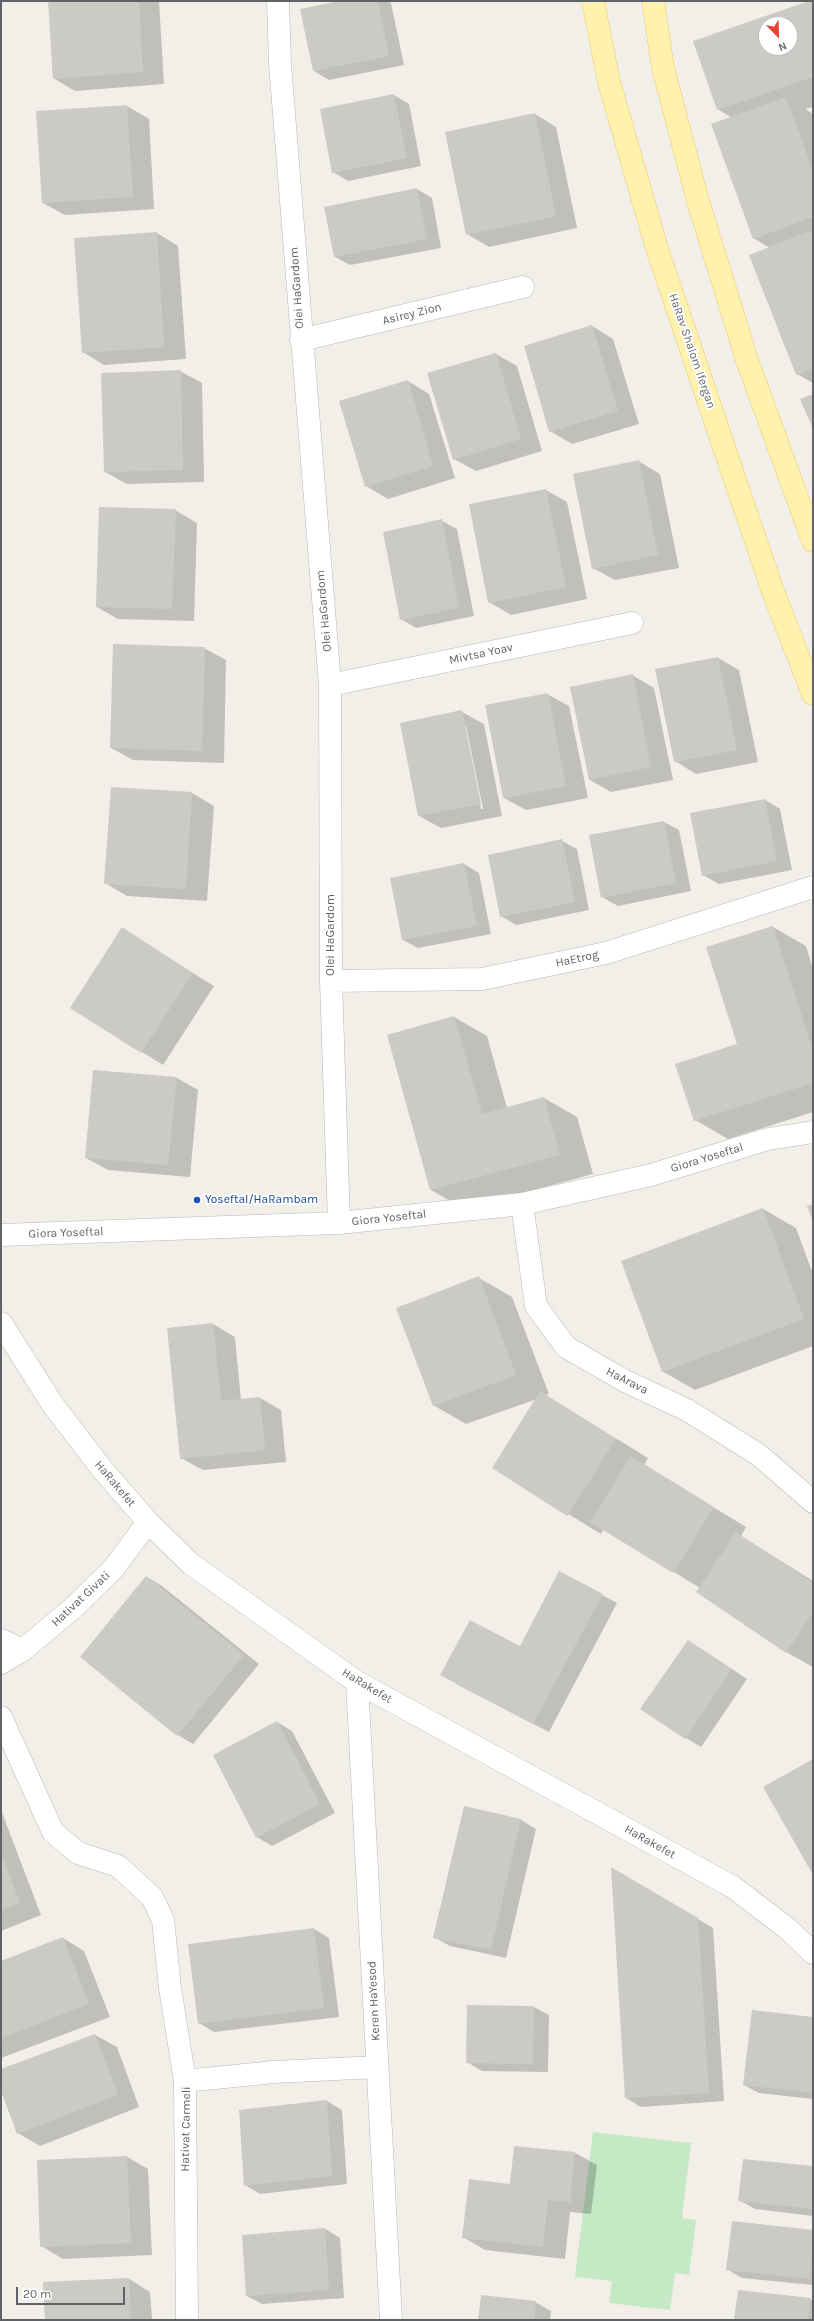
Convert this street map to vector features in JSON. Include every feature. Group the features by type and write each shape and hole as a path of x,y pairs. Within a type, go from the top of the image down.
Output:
{"main road":[{"name":"HaRav Shalom Ifergan","path":"593,1 609,82 658,252 772,589 813,694"},
{"path":"653,1 663,68 698,201 747,360 813,541"}],"street":[{"name":"Olei HaGardom","path":"278,1 280,64 301,340 330,685 331,981 339,1223"},
{"name":"Asirey Zion","path":"301,340 523,287"},
{"name":"Mivtsa Yoav","path":"330,685 632,623"},
{"name":"HaEtrog","path":"331,981 482,979 606,953 813,887"},
{"name":"Giora Yoseftal","path":"768,1139 813,1116"},
{"name":"Giora Yoseftal","path":"1,1235 339,1223 522,1204 652,1174 768,1139 813,1132"},
{"name":"HaArava","path":"522,1204 536,1306 566,1346 625,1381 694,1414 759,1455 813,1502"},
{"name":"HaRakefet","path":"1,1323 53,1405 102,1469 148,1522 191,1564 357,1682 733,1887 788,1929 813,1953"},
{"name":"Hativat Givati","path":"1,1663 23,1650 73,1608 113,1569 148,1522"},
{"path":"1,1640 23,1650"},
{"name":"Keren HaYesod","path":"357,1682 391,2320"},
{"path":"1,1717 53,1832 78,1853 118,1866 152,1897 163,1920 170,1988 185,2081"},
{"name":"Hativat Carmeli","path":"187,2320 185,2081 274,2072 377,2067"}],"green space":[{"path":"593,2132 691,2143 682,2218 696,2220 689,2275 675,2273 670,2310 609,2303 612,2281 575,2277"}],"building":[{"path":"48,1 139,1 143,72 53,79"},
{"path":"339,1 378,1 389,56 313,71 300,9"},
{"path":"809,1 813,1 813,77 717,110 693,41 758,19 758,56 798,56 798,16 766,16"},
{"path":"394,94 407,158 332,173 320,109"},
{"path":"786,97 813,171 813,217 753,239 711,124"},
{"path":"127,105 133,197 42,203 36,111"},
{"path":"535,113 556,216 466,235 445,132"},
{"path":"417,188 427,239 334,257 324,207"},
{"path":"813,230 813,368 796,375 749,255"},
{"path":"157,232 164,347 82,353 74,238"},
{"path":"592,325 618,411 549,432 524,346"},
{"path":"496,353 521,439 453,460 427,373"},
{"path":"181,370 183,470 104,472 101,373"},
{"path":"408,380 433,466 365,487 339,401"},
{"path":"813,394 813,429 800,399"},
{"path":"639,460 658,555 592,569 573,474"},
{"path":"546,489 566,587 488,603 469,504"},
{"path":"99,507 176,509 172,609 96,607"},
{"path":"442,519 459,608 400,620 383,532"},
{"path":"113,644 205,647 202,751 110,748"},
{"path":"718,657 737,750 674,762 655,669"},
{"path":"633,674 651,767 589,780 570,687"},
{"path":"548,693 566,786 503,798 485,705"},
{"path":"462,710 481,804 418,816 400,723"},
{"path":"111,787 192,792 186,889 104,884"},
{"path":"765,799 777,861 702,876 690,813"},
{"path":"664,821 676,883 601,898 589,835"},
{"path":"562,839 575,902 500,917 488,855"},
{"path":"464,863 477,926 402,940 390,878"},
{"path":"773,926 813,1051 813,1083 694,1121 675,1064 737,1044 706,947"},
{"path":"122,927 193,973 141,1053 70,1008"},
{"path":"454,1016 482,1114 544,1097 560,1155 430,1190 387,1035"},
{"path":"93,1070 177,1077 168,1165 85,1158"},
{"path":"813,1204 813,1222 807,1206"},
{"path":"763,1208 804,1319 662,1372 621,1261"},
{"path":"479,1276 516,1375 433,1406 396,1308"},
{"path":"213,1323 221,1401 260,1397 265,1450 180,1459 167,1328"},
{"path":"540,1391 616,1439 567,1516 492,1468"},
{"path":"631,1456 714,1507 673,1573 590,1522"},
{"path":"736,1532 813,1583 813,1612 786,1653 696,1592"},
{"path":"559,1571 603,1594 533,1724 440,1675 470,1620 520,1646"},
{"path":"146,1576 244,1655 177,1736 80,1657"},
{"path":"688,1640 732,1669 685,1739 640,1709"},
{"path":"277,1721 320,1804 256,1838 213,1755"},
{"path":"813,1759 813,1875 763,1787"},
{"path":"464,1806 521,1819 491,1950 433,1938"},
{"path":"1,1853 20,1903 1,1910"},
{"path":"611,1867 698,1918 709,2093 625,2098"},
{"path":"314,1928 324,2008 198,2024 188,1944"},
{"path":"63,1937 89,2004 1,2038 1,1961"},
{"path":"467,2005 534,2006 533,2064 466,2063"},
{"path":"752,2010 813,2017 812,2093 743,2085"},
{"path":"95,2034 118,2095 17,2134 1,2091 1,2069"},
{"path":"327,2100 332,2176 244,2186 239,2110"},
{"path":"514,2146 575,2152 570,2202 548,2200 543,2247 462,2238 469,2179 510,2184"},
{"path":"127,2156 131,2243 40,2247 37,2160"},
{"path":"743,2159 813,2166 813,2209 738,2201"},
{"path":"732,2221 813,2230 810,2279 726,2270"},
{"path":"325,2228 329,2290 246,2296 242,2235"},
{"path":"129,2278 131,2320 45,2320 43,2282"},
{"path":"738,2290 811,2298 808,2320 734,2320"},
{"path":"481,2295 536,2301 534,2320 478,2320"}],"place":[{"name":"Yoseftal/HaRambam","path":"197,1200"}]}
